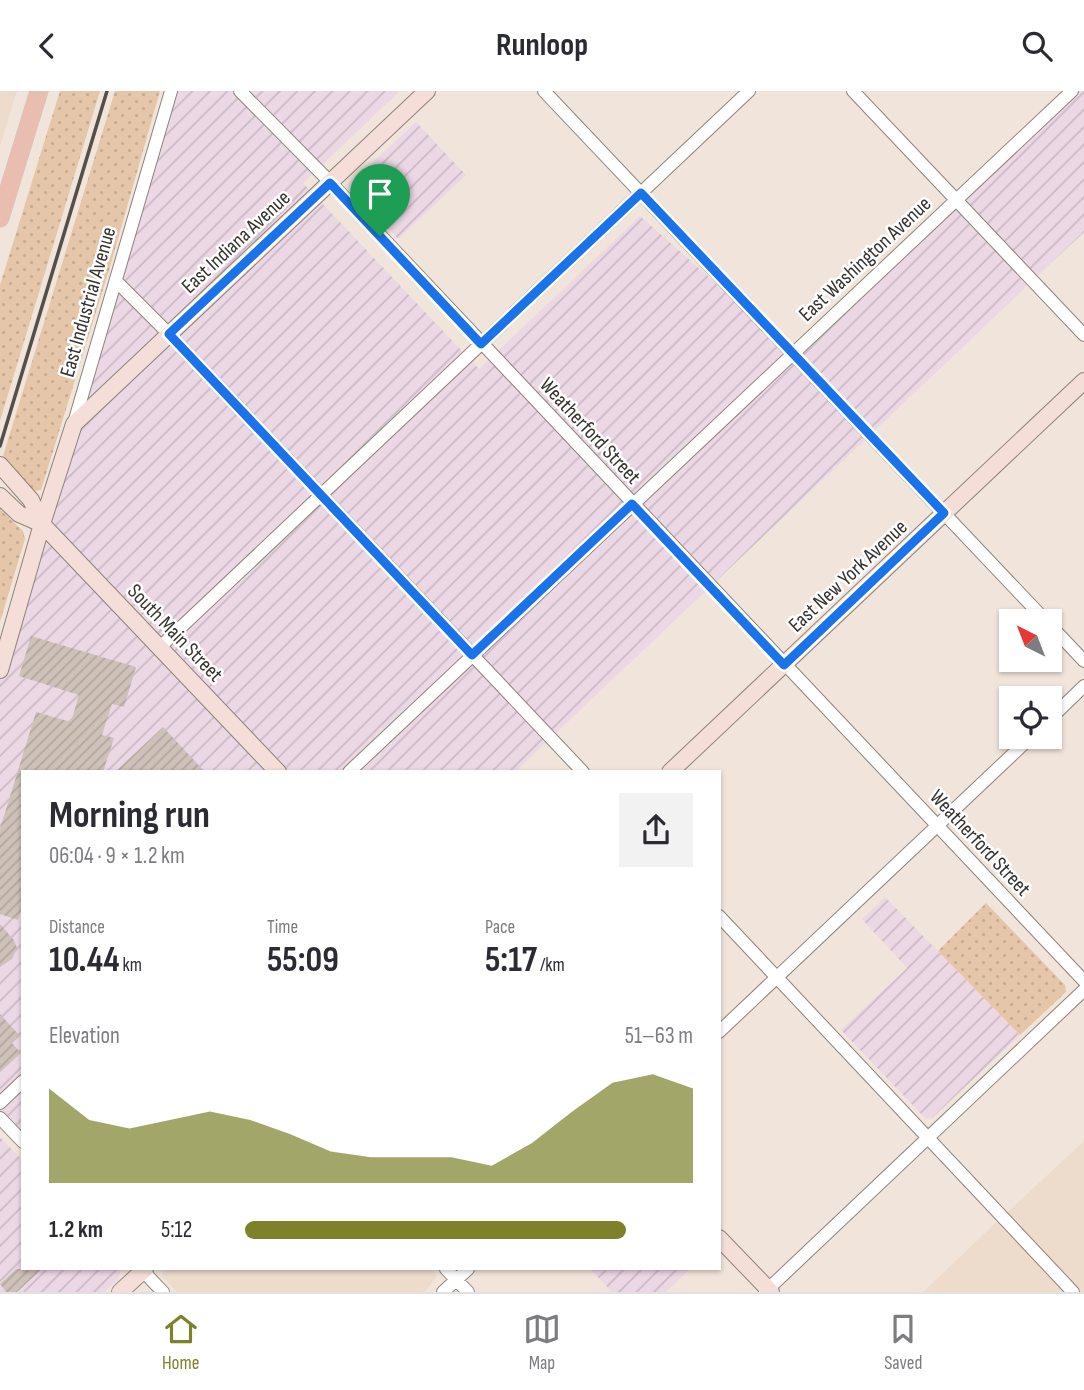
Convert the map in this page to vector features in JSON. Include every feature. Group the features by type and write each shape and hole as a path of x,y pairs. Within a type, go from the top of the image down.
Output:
{"main road":[{"path":"0,218 39,91"}],"street":[{"name":"East Industrial Avenue","path":"0,670 171,91"},
{"name":"Weatherford Street","path":"240,91 1084,981"},
{"name":"East Indiana Avenue","path":"74,424 427,91"},
{"path":"544,91 1035,609"},
{"path":"160,647 749,91"},
{"path":"853,91 1084,335"},
{"name":"East Washington Avenue","path":"351,770 1072,91"},
{"path":"116,281 581,770"},
{"name":"East New York Avenue","path":"672,770 1084,381"},
{"name":"South Main Street","path":"0,465 31,501 42,524 276,770"},
{"name":"South Main Street","path":"0,496 19,514 42,524"},
{"path":"1062,638 1084,661"},
{"path":"1062,707 1084,686"},
{"path":"721,1030 1018,749"},
{"path":"721,918 1073,1292"},
{"path":"721,1240 768,1291 1084,990"},
{"path":"0,1103 21,1083"},
{"path":"0,1118 21,1140"},
{"path":"120,1292 142,1270"},
{"path":"144,1270 163,1292"},
{"path":"447,1270 468,1292"},
{"path":"443,1292 467,1270"}],"shaded area":[{"path":"0,91 17,91 0,146"},
{"path":"60,91 100,91 0,421 0,285"},
{"path":"115,91 160,91 110,267 41,490 34,491 3,456"},
{"path":"173,91 400,91 303,183 479,369 640,216 794,352 1070,91 1084,91 1084,232 517,770 21,770 21,1143 0,1120 0,659"},
{"path":"416,122 466,175 398,239 348,185"},
{"path":"0,509 23,531 25,539 0,622"},
{"path":"885,897 1020,1035 932,1118 926,1119 841,1030 907,968 862,919"},
{"path":"986,903 1065,985 1066,992 1020,1035 938,951"},
{"path":"0,1137 21,1159 21,1270 121,1270 118,1279 105,1292 0,1292"},
{"path":"1084,1141 1084,1292 923,1292 985,1233"},
{"path":"164,1270 431,1270 437,1276 425,1292 177,1292 162,1276"},
{"path":"591,1270 689,1270 666,1292 612,1292"}],"building":[{"path":"31,636 136,667 124,707 112,704 102,735 114,738 104,770 21,770 21,910 18,920 0,914 0,829 36,712 71,722 79,695 19,676"},
{"path":"163,727 203,770 117,770"},
{"path":"0,924 14,940 17,948 12,959 0,967"},
{"path":"0,1014 20,1036 12,1043 21,1053 0,1072"},
{"path":"16,1269 41,1270 17,1292 6,1292 0,1284"}],"railway":[{"path":"0,446 107,91"}],"route":[{"path":"330,183 380,236 481,344 641,193 944,513 784,665 632,504 472,655 169,334 330,183"}]}
